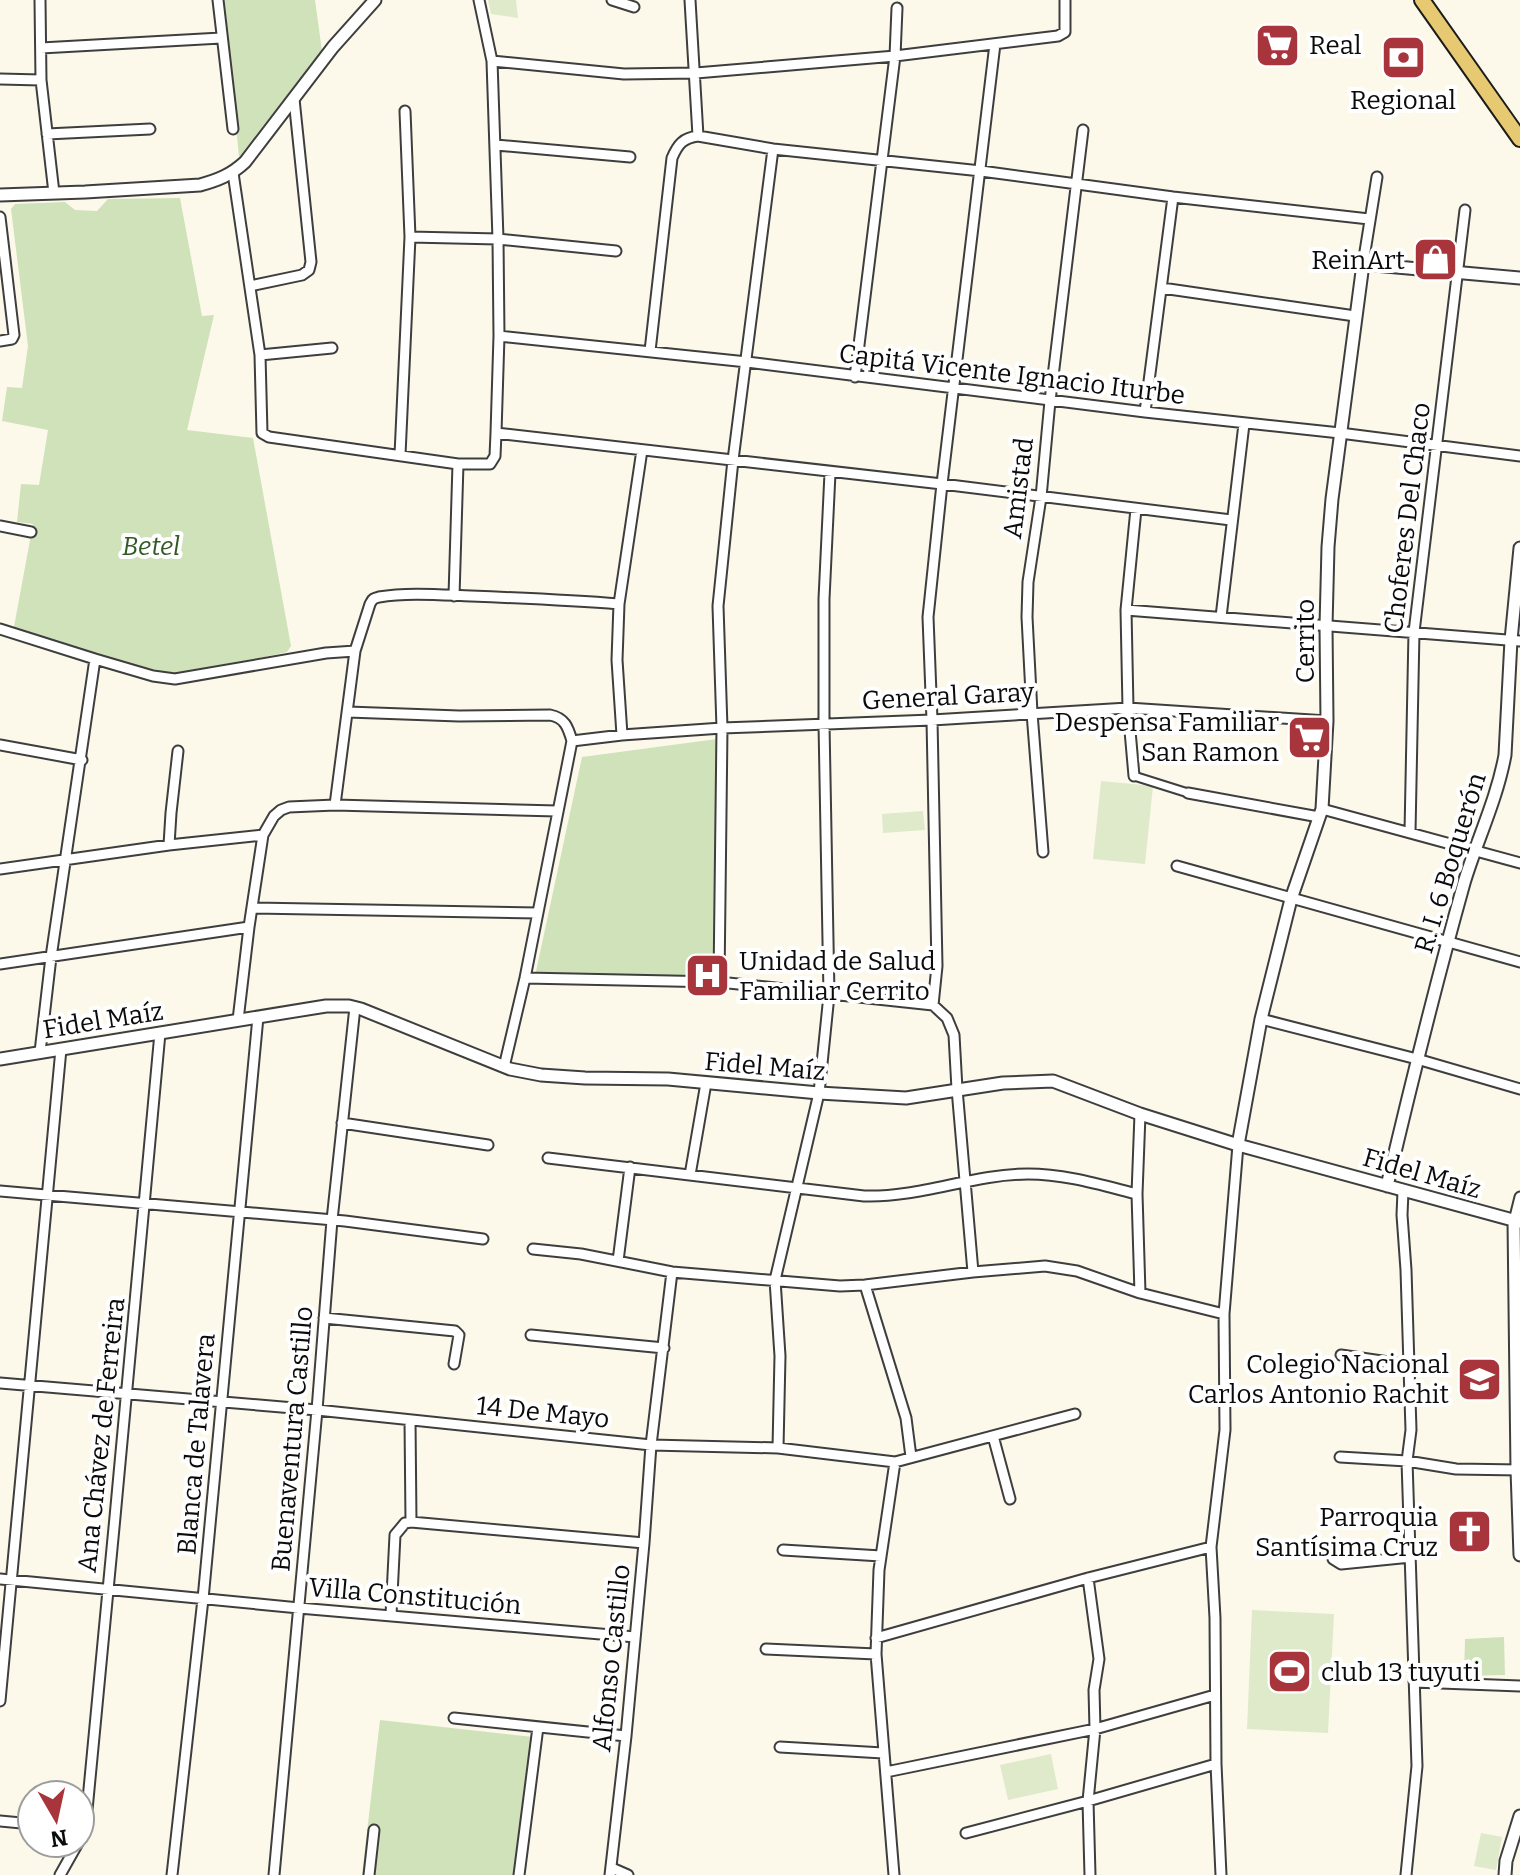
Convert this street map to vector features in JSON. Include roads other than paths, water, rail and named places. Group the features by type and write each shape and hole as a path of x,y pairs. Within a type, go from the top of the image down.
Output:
{"main road":[{"path":"1422,0 1520,139"}],"street":[{"path":"40,0 41,80 54,193"},
{"path":"218,0 233,129"},
{"path":"0,195 200,185 233,173 245,162 333,47 375,0"},
{"path":"233,173 260,355 262,433 269,437 458,464 490,464 495,456 499,336 496,145 492,61 479,0"},
{"path":"612,0 634,7"},
{"path":"690,0 698,136"},
{"path":"492,61 624,74 696,73 895,56 1058,36 1065,32 1065,0"},
{"path":"855,377 895,56 897,8"},
{"path":"41,48 221,38"},
{"path":"933,1005 937,966 928,617 995,44"},
{"path":"0,79 41,80"},
{"path":"250,286 302,275 309,270 311,262 294,99"},
{"path":"400,455 410,237 405,111"},
{"path":"47,134 150,129"},
{"name":"Amistad","path":"1043,852 1032,713 1028,582 1041,497 1083,130"},
{"path":"650,351 672,158 677,146 686,138 698,136 773,149 883,159 1369,219"},
{"path":"496,145 630,157"},
{"path":"719,982 722,728 718,606 733,460 773,149"},
{"name":"Cerrito","path":"1238,1145 1261,1019 1291,899 1321,813 1327,721 1328,547 1355,316 1377,177"},
{"path":"1145,412 1173,197"},
{"name":"Choferes Del Chaco","path":"1410,832 1414,632 1465,210"},
{"path":"0,217 14,335 12,339 0,341"},
{"path":"410,237 498,239 616,251"},
{"path":"1363,264 1520,278"},
{"path":"1162,288 1355,316"},
{"name":"Capitá Vicente Ignacio Iturbe","path":"499,336 747,362 1520,456"},
{"path":"260,355 332,348"},
{"path":"1221,617 1244,424"},
{"path":"496,433 1231,520"},
{"path":"622,735 617,660 619,604 642,450"},
{"path":"454,596 458,464"},
{"path":"778,1448 780,1356 775,1280 819,1093 829,995 824,599 830,473"},
{"path":"1136,509 1126,610 1128,708 1134,776 1188,793 1321,813 1410,832 1520,863"},
{"path":"0,526 31,532"},
{"name":"R. I. 6 Boquerón","path":"1387,1186 1417,1059 1473,851 1503,770 1520,548"},
{"path":"335,805 355,651 373,600 379,597 454,596 619,604"},
{"path":"1126,610 1515,641"},
{"path":"0,629 153,676 175,679 326,653 355,651"},
{"path":"40,1052 95,659"},
{"name":"General Garay","path":"572,741 722,728 1128,708 1327,721"},
{"path":"348,712 550,715 565,722 572,741 504,1067"},
{"path":"0,745 82,760"},
{"path":"169,845 178,751"},
{"path":"238,1020 263,835 281,810 335,805 557,811"},
{"path":"0,869 263,835"},
{"path":"1177,866 1520,962"},
{"path":"252,908 538,913"},
{"path":"0,964 249,927"},
{"path":"525,978 719,982 933,1005 947,1018 954,1035 973,1272"},
{"name":"Fidel Maíz","path":"0,1059 326,1006 355,1007 504,1067 541,1075 668,1079 906,1098 1003,1083 1053,1081 1140,1114 1238,1145 1517,1222"},
{"name":"Buenaventura Castillo","path":"274,1875 332,1220 355,1007"},
{"name":"Blanca de Talavera","path":"172,1875 203,1599 258,1017"},
{"path":"1261,1019 1520,1089"},
{"name":"Ana Chávez de Ferreira","path":"87,1779 146,1204 160,1033"},
{"path":"0,1701 61,1049"},
{"path":"690,1175 706,1083"},
{"path":"1140,1114 1137,1194 1140,1293"},
{"path":"342,1123 488,1145"},
{"path":"1221,1875 1211,1547 1225,1430 1224,1314 1238,1145"},
{"path":"548,1158 879,1196 1027,1174 1078,1179 1137,1194"},
{"path":"618,1261 630,1167"},
{"path":"0,1191 332,1220 483,1239"},
{"path":"1403,1191 1411,1430 1407,1461 1417,1766 1406,1875"},
{"path":"1520,1197 1517,1222 1520,1555"},
{"path":"533,1249 672,1272 840,1286 1045,1266 1077,1271 1140,1293 1224,1314"},
{"name":"Alfonso Castillo","path":"611,1871 651,1445 672,1272"},
{"path":"865,1285 906,1418 911,1457"},
{"path":"324,1318 458,1332 454,1364"},
{"path":"531,1335 664,1348"},
{"path":"1341,1355 1409,1365"},
{"name":"14 De Mayo","path":"0,1383 317,1410 651,1445 778,1448 895,1462 1075,1414"},
{"path":"410,1420 411,1522"},
{"path":"993,1436 1010,1499"},
{"path":"1340,1457 1407,1461 1456,1469 1518,1470"},
{"path":"894,1875 876,1638 881,1556 895,1462"},
{"path":"391,1615 395,1535 405,1523 644,1543"},
{"path":"876,1638 1211,1547"},
{"path":"783,1550 881,1556"},
{"path":"1333,1559 1341,1564 1411,1557"},
{"path":"1088,1578 1099,1659 1094,1690 1095,1729 1088,1801 1090,1875"},
{"name":"Villa Constitución","path":"0,1579 635,1637"},
{"path":"766,1649 876,1654"},
{"path":"1414,1682 1520,1686"},
{"path":"886,1772 1095,1729 1215,1695"},
{"path":"454,1718 626,1736"},
{"path":"519,1875 538,1727"},
{"path":"780,1747 883,1753"},
{"path":"966,1833 1216,1764"},
{"path":"1505,1875 1506,1861 1520,1816"},
{"path":"369,1875 374,1830"},
{"path":"611,1871 628,1875"}],"place":[{"name":"Real","path":"1278,45"},
{"name":"Regional","path":"1403,57"},
{"name":"ReinArt","path":"1436,260"},
{"name":"Despensa Familiar San Ramon","path":"1310,737"},
{"name":"Unidad de Salud Familiar Cerrito","path":"708,976"},
{"name":"Colegio Nacional Carlos Antonio Rachit","path":"1480,1379"},
{"name":"Parroquia Santísima Cruz","path":"1469,1532"},
{"name":"club 13 tuyuti","path":"1290,1672"}],"park label":[{"name":"Betel","path":"151,546"}]}
